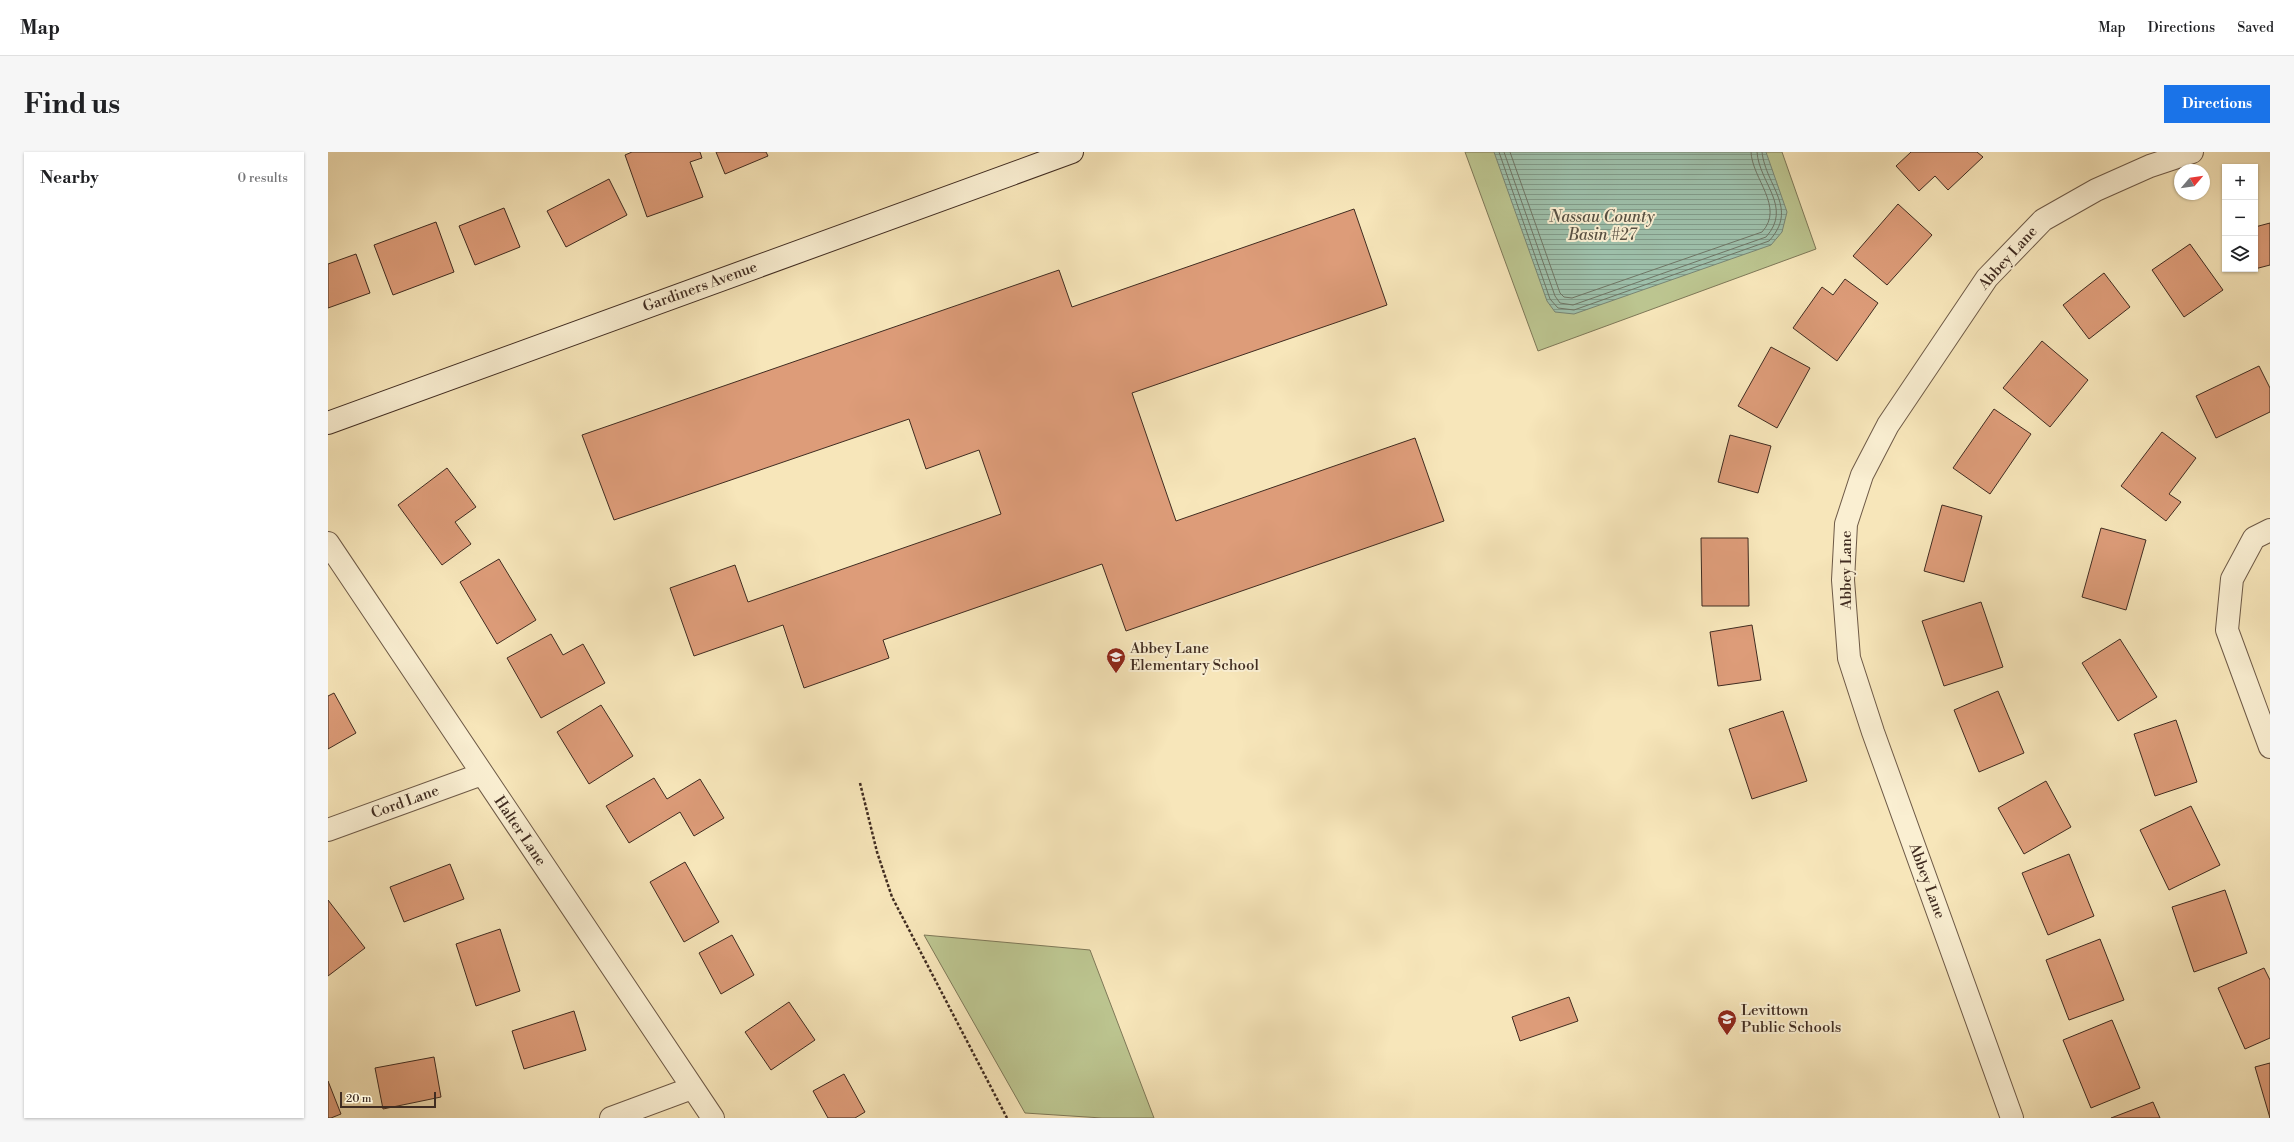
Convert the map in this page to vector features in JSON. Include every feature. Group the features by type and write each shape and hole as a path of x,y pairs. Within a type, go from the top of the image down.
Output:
{"street":[{"name":"Gardiners Avenue","path":"328,423 1072,152"},
{"name":"Abbey Lane","path":"2012,1118 1873,732 1849,658 1843,580 1846,524 1862,474 1888,425 1987,278 2043,220 2148,159 2192,152"},
{"path":"2270,530 2254,538 2232,579 2228,630 2270,747"},
{"name":"Halter Lane","path":"328,543 713,1118"},
{"name":"Cord Lane","path":"328,830 482,774"},
{"path":"611,1118 692,1088"}],"path":[{"path":"860,783 877,852 892,897 1008,1118"}],"shaded area":[{"name":"Nassau County Basin #27","path":"1465,152 1782,152 1816,249 1538,351"},
{"path":"924,935 1090,950 1154,1118 1102,1118 1025,1113"}],"water":[{"name":"Nassau County Basin #27","path":"1494,152 1766,152 1787,212 1782,232 1771,245 1574,314 1555,312 1547,301"}],"building":[{"path":"632,152 700,152 702,158 690,162 703,197 647,217 625,155"},
{"path":"716,152 766,152 768,156 725,174"},
{"path":"1911,152 1977,152 1983,157 1948,190 1935,176 1919,191 1896,166"},
{"path":"609,179 627,215 566,247 547,211"},
{"path":"1898,204 1932,235 1887,285 1853,256"},
{"path":"504,208 520,247 475,265 459,226"},
{"path":"1354,209 1387,305 1132,393 1176,521 1415,438 1444,521 1126,631 1102,564 883,640 889,658 804,688 783,625 694,656 670,588 735,565 748,602 1001,514 979,450 926,469 909,419 614,520 582,435 1059,270 1072,307"},
{"path":"436,222 454,272 393,295 374,245"},
{"path":"2270,223 2270,265 2258,268 2258,226"},
{"path":"2190,244 2223,290 2184,317 2152,270"},
{"path":"356,254 370,293 328,308 328,264"},
{"path":"2104,273 2130,307 2089,339 2063,305"},
{"path":"1845,279 1878,303 1837,361 1793,328 1822,287 1833,295"},
{"path":"2042,341 2088,380 2050,427 2003,388"},
{"path":"1771,347 1810,368 1777,428 1738,406"},
{"path":"2259,366 2270,388 2270,412 2216,438 2196,396"},
{"path":"1994,409 2031,434 1990,494 1953,468"},
{"path":"2162,432 2196,458 2169,494 2181,502 2166,521 2121,486"},
{"path":"1730,435 1771,446 1758,493 1718,482"},
{"path":"447,468 476,507 455,522 471,544 442,565 398,505"},
{"path":"1942,505 1982,516 1964,582 1924,571"},
{"path":"2101,528 2146,540 2126,610 2082,597"},
{"path":"1701,538 1748,538 1749,606 1702,606"},
{"path":"499,559 536,620 497,644 460,582"},
{"path":"1981,602 2003,667 1944,686 1922,621"},
{"path":"1752,625 1761,680 1718,686 1710,632"},
{"path":"551,634 563,655 583,644 605,683 541,718 507,658"},
{"path":"2120,639 2157,697 2118,721 2082,663"},
{"path":"1998,691 2024,753 1979,772 1954,710"},
{"path":"334,693 356,733 328,749 328,696"},
{"path":"601,705 633,756 589,784 557,732"},
{"path":"1783,711 1807,781 1752,799 1729,729"},
{"path":"2176,720 2197,782 2155,796 2134,734"},
{"path":"654,778 667,799 700,779 724,818 694,836 680,812 629,843 606,806"},
{"path":"2046,781 2071,827 2024,854 1998,808"},
{"path":"2191,806 2220,865 2169,890 2140,830"},
{"path":"2069,854 2094,916 2048,935 2022,873"},
{"path":"685,862 719,922 684,942 650,882"},
{"path":"450,864 464,899 404,922 390,887"},
{"path":"2225,890 2247,953 2194,972 2172,907"},
{"path":"328,900 365,948 328,976"},
{"path":"500,929 520,991 476,1006 456,944"},
{"path":"732,935 754,975 721,994 699,953"},
{"path":"2100,939 2124,1000 2069,1020 2046,960"},
{"path":"2264,968 2270,980 2270,1038 2245,1049 2218,988"},
{"path":"1569,997 1578,1021 1520,1041 1512,1017"},
{"path":"789,1002 815,1040 771,1070 745,1032"},
{"path":"574,1011 586,1050 524,1069 512,1031"},
{"path":"2112,1020 2140,1088 2091,1108 2063,1040"},
{"path":"434,1057 441,1097 383,1109 375,1068"},
{"path":"2270,1063 2270,1118 2255,1067"},
{"path":"844,1074 865,1112 855,1118 828,1118 813,1091"},
{"path":"328,1081 341,1114 331,1118 328,1118"},
{"path":"2153,1102 2160,1118 2111,1118"}],"place":[{"name":"Abbey Lane Elementary School","path":"1116,674"},
{"name":"Levittown Public Schools","path":"1727,1036"}]}
